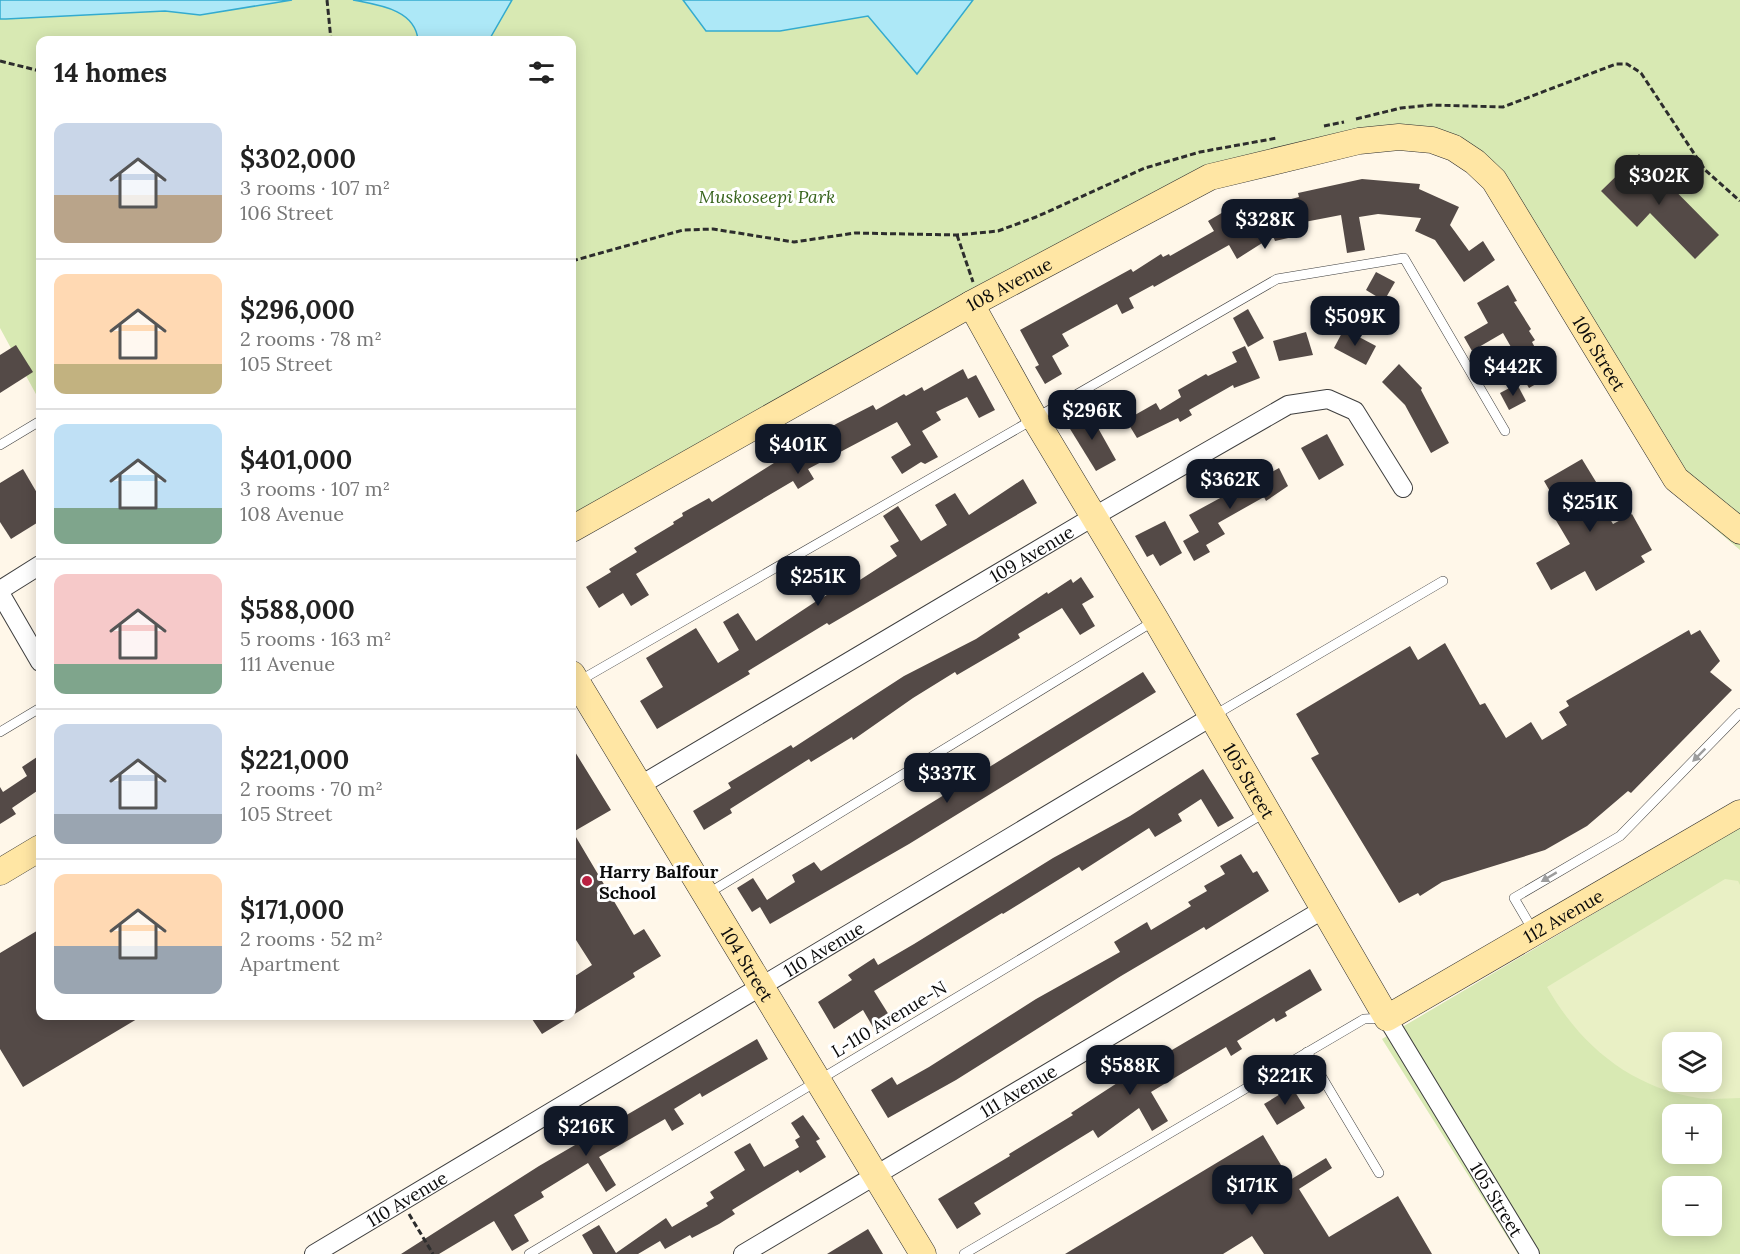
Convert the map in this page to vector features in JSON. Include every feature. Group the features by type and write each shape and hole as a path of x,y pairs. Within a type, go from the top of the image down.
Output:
{"street":[{"name":"108 Avenue","path":"576,527 976,302 1189,188 1229,171 1359,141 1399,136 1432,140 1454,148 1475,162"},
{"name":"106 Street","path":"1475,162 1494,180 1676,479 1740,531"},
{"name":"105 Street","path":"976,302 1035,419 1156,620 1387,1017 1530,1254"},
{"name":"109 Avenue","path":"639,786 1093,517 1288,405 1328,399 1355,411 1403,488"},
{"path":"36,568 0,592 36,655"},
{"name":"104 Street","path":"576,681 923,1254"},
{"name":"110 Avenue","path":"314,1254 1211,717"},
{"name":"112 Avenue","path":"1387,1017 1740,813"},
{"path":"0,872 36,850"},
{"name":"111 Avenue","path":"743,1254 1324,909"}],"lane":[{"path":"576,677 1035,419 1277,279 1404,258 1505,431"},
{"path":"0,445 36,423"},
{"path":"1211,717 1443,581"},
{"path":"705,895 1156,620"},
{"path":"0,732 36,710"},
{"path":"1534,932 1514,898 1620,836 1740,713"},
{"name":"L-110 Avenue-N","path":"530,1254 1266,812"},
{"path":"964,1254 1364,1019 1387,1017"},
{"path":"1307,1052 1379,1173"}],"path":[{"path":"327,2 331,36"},
{"path":"0,61 36,70"},
{"path":"957,235 974,284 976,302"},
{"path":"402,1202 433,1254"}],"green space":[{"name":"Muskoseepi Park","path":"0,0 1740,0 1740,550 1701,517 1597,365 1504,196 1428,143 1371,146 1190,183 576,530 576,36 36,36 36,394 0,328"},
{"path":"1740,827 1740,1254 1518,1254 1382,1039"},
{"path":"1725,879 1738,881 1740,885 1740,1098 1698,1098 1673,1092 1722,1092 1722,1032 1662,1032 1662,1088 1629,1073 1609,1060 1591,1045 1560,1008 1547,987"}],"water":[{"path":"0,0 292,0 200,15 165,11 0,19"},
{"path":"353,0 512,0 491,36 417,36 410,21 394,10"},
{"path":"683,0 973,0 917,74 868,16 780,31 706,31"}],"building":[{"path":"1639,154 1719,235 1695,259 1650,213 1637,227 1601,191"},
{"path":"1362,179 1420,184 1419,189 1459,207 1450,225 1469,251 1483,241 1495,260 1464,282 1435,240 1415,231 1421,218 1378,214 1359,217 1365,250 1347,253 1341,215 1294,224 1297,236 1275,241 1273,236 1237,259 1229,245 1154,287 1153,285 1129,298 1134,308 1122,314 1117,304 1062,334 1069,346 1052,356 1062,374 1045,384 1035,367 1039,365 1020,330 1131,269 1133,272 1161,254 1163,257 1169,254 1170,256 1214,231 1208,221 1225,211 1233,223 1257,208 1299,197 1298,193"},
{"path":"1376,272 1395,282 1384,301 1366,290"},
{"path":"1508,285 1517,301 1514,302 1531,329 1529,331 1535,340 1532,342 1550,376 1529,388 1522,376 1525,374 1519,361 1503,333 1472,351 1464,337 1488,323 1477,303"},
{"path":"1248,309 1264,338 1248,347 1233,318"},
{"path":"1344,329 1376,346 1366,365 1334,348"},
{"path":"1306,332 1313,355 1279,361 1273,341"},
{"path":"16,345 33,372 0,393 0,355"},
{"path":"1245,346 1260,378 1234,388 1233,385 1189,410 1192,415 1180,422 1178,418 1137,438 1126,420 1156,403 1160,410 1181,397 1178,390 1206,374 1208,376 1237,362 1232,352"},
{"path":"1399,364 1422,388 1449,443 1431,453 1405,405 1382,382"},
{"path":"963,369 968,379 976,375 995,410 979,418 967,397 936,412 941,420 922,431 938,457 925,464 921,462 902,474 891,457 911,445 897,422 808,469 814,479 798,489 793,481 636,574 649,595 631,606 623,593 599,608 586,587 611,572 609,569 637,552 634,548 674,524 673,522 683,516 682,513 709,498 712,502 836,424 873,405 876,410 904,394 906,396 922,387 924,391"},
{"path":"1517,384 1526,401 1509,410 1500,393"},
{"path":"1089,412 1116,460 1096,471 1067,424"},
{"path":"1327,434 1344,465 1319,480 1301,448"},
{"path":"1582,459 1604,495 1598,499 1613,524 1632,514 1652,550 1641,556 1645,562 1596,591 1585,571 1551,590 1536,563 1570,544 1551,512 1559,507 1544,481"},
{"path":"1279,468 1288,486 1266,501 1264,497 1218,523 1225,534 1206,545 1210,552 1194,561 1183,541 1199,532 1189,515 1222,497 1219,493 1243,479 1247,486"},
{"path":"23,469 36,491 36,523 11,539 0,522 0,483"},
{"path":"1023,479 1037,503 829,625 827,623 748,671 750,674 657,729 640,701 663,687 646,658 696,628 718,663 739,650 723,622 738,613 756,641 815,602 847,583 849,587 897,556 890,546 899,541 883,516 898,506 921,541 947,525 935,505 955,493 969,515"},
{"path":"1165,521 1182,553 1160,566 1153,554 1147,557 1135,536"},
{"path":"1081,577 1094,597 1082,604 1095,626 1080,635 1062,608 1018,634 1020,638 957,675 955,672 913,698 853,740 852,737 811,762 809,759 730,809 732,813 704,830 693,811 731,788 728,783 791,745 793,748 904,676 976,639 1047,592 1048,594 1071,579 1073,583"},
{"path":"1689,630 1691,635 1700,630 1720,661 1710,672 1732,690 1631,793 1628,791 1587,826 1545,850 1442,882 1420,896 1418,893 1399,903 1311,758 1319,754 1296,714 1410,646 1418,660 1445,643 1480,705 1485,703 1506,738 1531,722 1542,740 1567,725 1559,712 1569,706 1566,701"},
{"path":"1143,672 1156,692 909,844 770,924 760,907 752,912 737,888 753,878 767,900 795,882 792,875 814,862 821,871"},
{"name":"Harry Balfour School","path":"576,753 611,810 576,830"},
{"path":"36,758 36,792 12,808 16,814 0,824 0,787 3,792 27,776 22,767"},
{"path":"1203,769 1234,818 1218,827 1201,799 1178,814 1182,821 1155,837 1149,828 1082,871 1079,867 874,991 894,1023 877,1034 863,1010 834,1029 818,1002 852,980 848,975 874,958 878,965 1053,858 1130,816"},
{"name":"Harry Balfour School","path":"576,837 634,935 644,929 661,956 633,973 635,977 576,1014 576,975 592,965 576,940"},
{"path":"1241,854 1253,873 1257,871 1269,891 1206,930 1204,927 1121,976 956,1080 888,1118 871,1090 892,1077 897,1085 1036,999 1120,952 1114,942 1147,922 1151,930 1191,906 1188,902 1207,891 1204,886 1225,874 1220,866"},
{"path":"36,931 36,1020 135,1020 23,1087 0,1049 0,953"},
{"path":"1310,969 1322,990 1285,1012 1287,1016 1276,1022 1274,1018 1237,1041 1242,1049 1231,1056 1226,1047 1151,1092 1168,1121 1152,1131 1139,1108 1098,1138 1093,1130 974,1203 981,1214 957,1229 938,1199 1010,1156 1009,1154 1073,1115 1071,1113 1131,1074"},
{"path":"533,1020 565,1020 542,1034"},
{"path":"757,1039 768,1059 702,1097 700,1093 674,1109 684,1124 672,1131 665,1119 599,1157 616,1185 606,1192 588,1163 541,1192 544,1197 514,1215 529,1241 512,1251 494,1221 439,1254 401,1254 539,1166"},
{"path":"1292,1087 1305,1108 1277,1125 1264,1104"},
{"path":"803,1115 820,1139 816,1141 826,1157 800,1173 798,1170 732,1210 735,1214 692,1238 690,1235 665,1249 660,1241 638,1254 593,1254 582,1235 599,1225 616,1253 666,1218 672,1227 708,1206 706,1203 714,1198 710,1192 745,1170 734,1152 750,1143 764,1167 799,1147 795,1140 800,1137 791,1123"},
{"path":"1263,1135 1290,1180 1326,1158 1332,1168 1299,1189 1329,1237 1398,1196 1432,1254 1264,1254 1252,1236 1223,1254 1065,1254"},
{"path":"868,1229 883,1254 827,1254"}],"place":[{"name":"Harry Balfour School","path":"587,881"}]}
